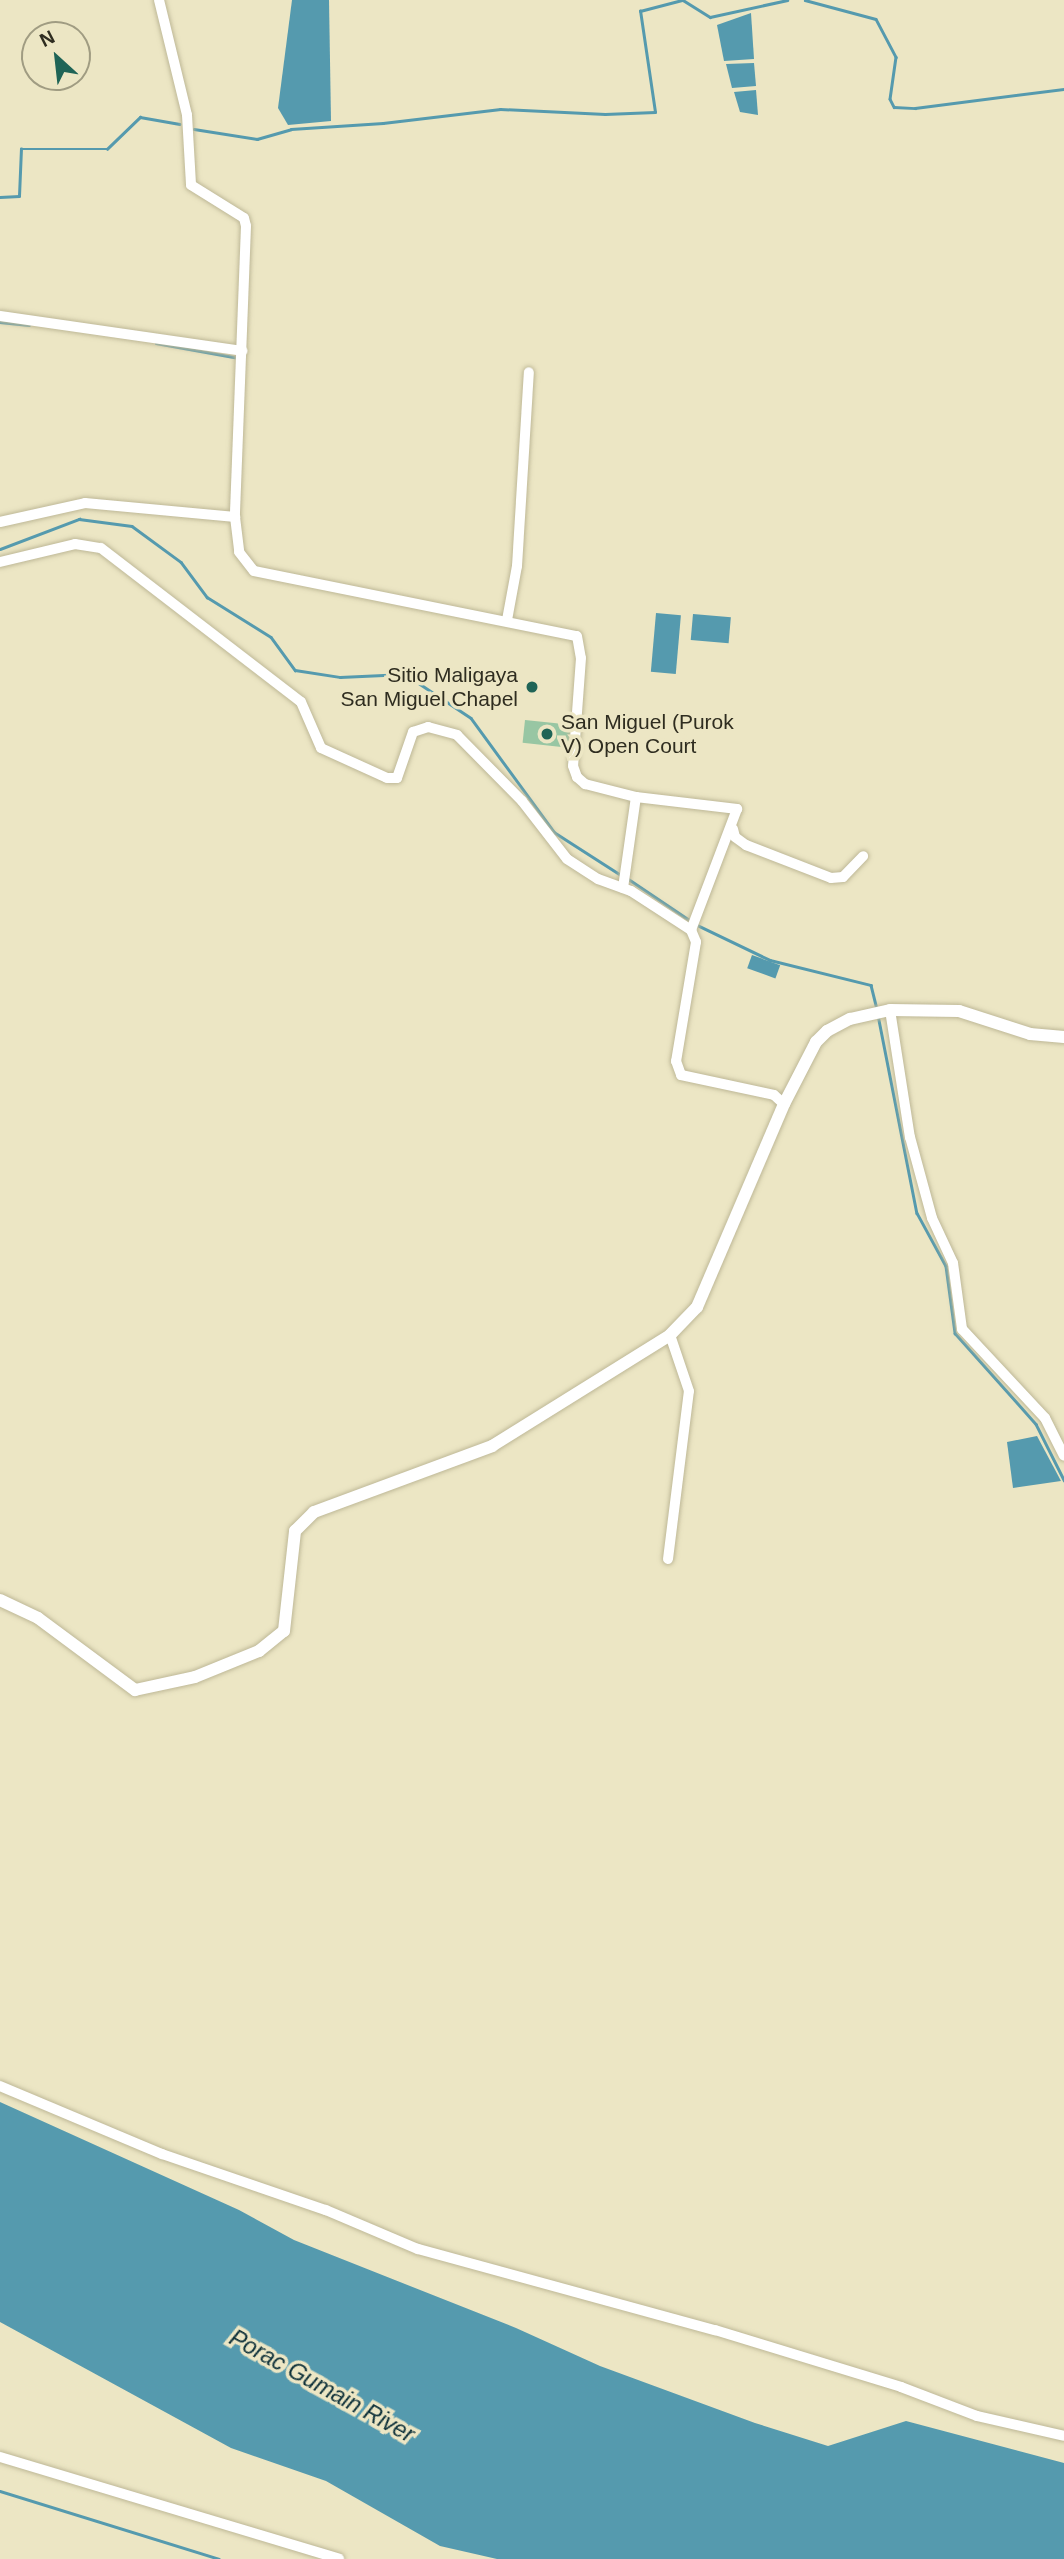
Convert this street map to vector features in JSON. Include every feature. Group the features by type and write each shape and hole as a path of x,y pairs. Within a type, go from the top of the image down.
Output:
{"street":[{"path":"159,0 187,115 191,185 244,218 246,226 235,517 239,552 254,571 577,636 581,658 573,766 585,784 636,797 734,806 738,814 691,930"},
{"path":"0,316 242,351"},
{"path":"507,620 517,566 529,372"},
{"path":"0,522 85,503 235,517"},
{"path":"0,562 75,544 101,548 301,702 321,748 392,780 399,774 413,732 428,727 444,730 479,754 567,859 625,880 691,930 696,942 676,1061 681,1075 774,1095 784,1104"},
{"path":"625,880 636,797"},
{"path":"733,829 735,837 746,845 831,878 843,877 863,856"},
{"path":"890,1010 910,1137 932,1218 953,1263 962,1329 1045,1419 1064,1456"},
{"path":"0,1600 38,1618 135,1690 195,1677 259,1651 284,1631 295,1531 314,1512 492,1446 670,1335 697,1307 784,1104 816,1042 827,1031 850,1019 890,1010 959,1011 1030,1034 1064,1037"},
{"path":"668,1559 689,1391 670,1335"},
{"path":"0,2086 162,2154 326,2210 418,2249 715,2330 901,2387 978,2416 1064,2436"},
{"path":"0,2457 338,2559"}],"green space":[{"name":"San Miguel (Purok V) Open Court","path":"525,720 571,725 568,748 523,743"}],"water":[{"path":"292,0 329,0 331,121 288,125 278,108"},
{"path":"751,13 754,59 724,61 717,25"},
{"path":"754,63 756,86 732,88 726,64"},
{"path":"756,90 758,115 740,112 734,92"},
{"path":"656,613 681,615 676,674 651,672"},
{"path":"693,614 731,617 729,643 691,640"},
{"path":"752,955 780,965 775,978 747,968"},
{"path":"1037,1436 1061,1481 1013,1488 1007,1442"},
{"name":"Porac Gumain River","path":"0,2102 239,2210 294,2240 516,2328 600,2366 755,2423 828,2446 906,2421 1064,2463 1064,2559 497,2559 440,2546 326,2481 231,2448 0,2322"}],"waterway":[{"path":"194,129 257,139 291,129 383,123 500,109 605,114 655,112 640,11 682,0"},
{"path":"683,0 710,17 787,0"},
{"path":"805,0 876,19 896,57 890,99 894,107 915,108 1064,89"},
{"path":"0,197 19,196 21,149 107,149 140,117 179,124"},
{"path":"0,322 29,325"},
{"path":"156,343 239,358"},
{"path":"0,549 79,519 132,526 181,562 207,597 271,637 295,670 340,677 405,674 471,718 554,832 621,875"},
{"path":"627,878 691,921"},
{"path":"697,925 770,960 871,985 877,1009"},
{"path":"878,1015 917,1213 946,1266 955,1333 1036,1424 1064,1480"},
{"path":"0,2491 219,2559"}],"place":[{"name":"Sitio Maligaya San Miguel Chapel","path":"532,687"},
{"name":"San Miguel (Purok V) Open Court","path":"547,734"}]}
